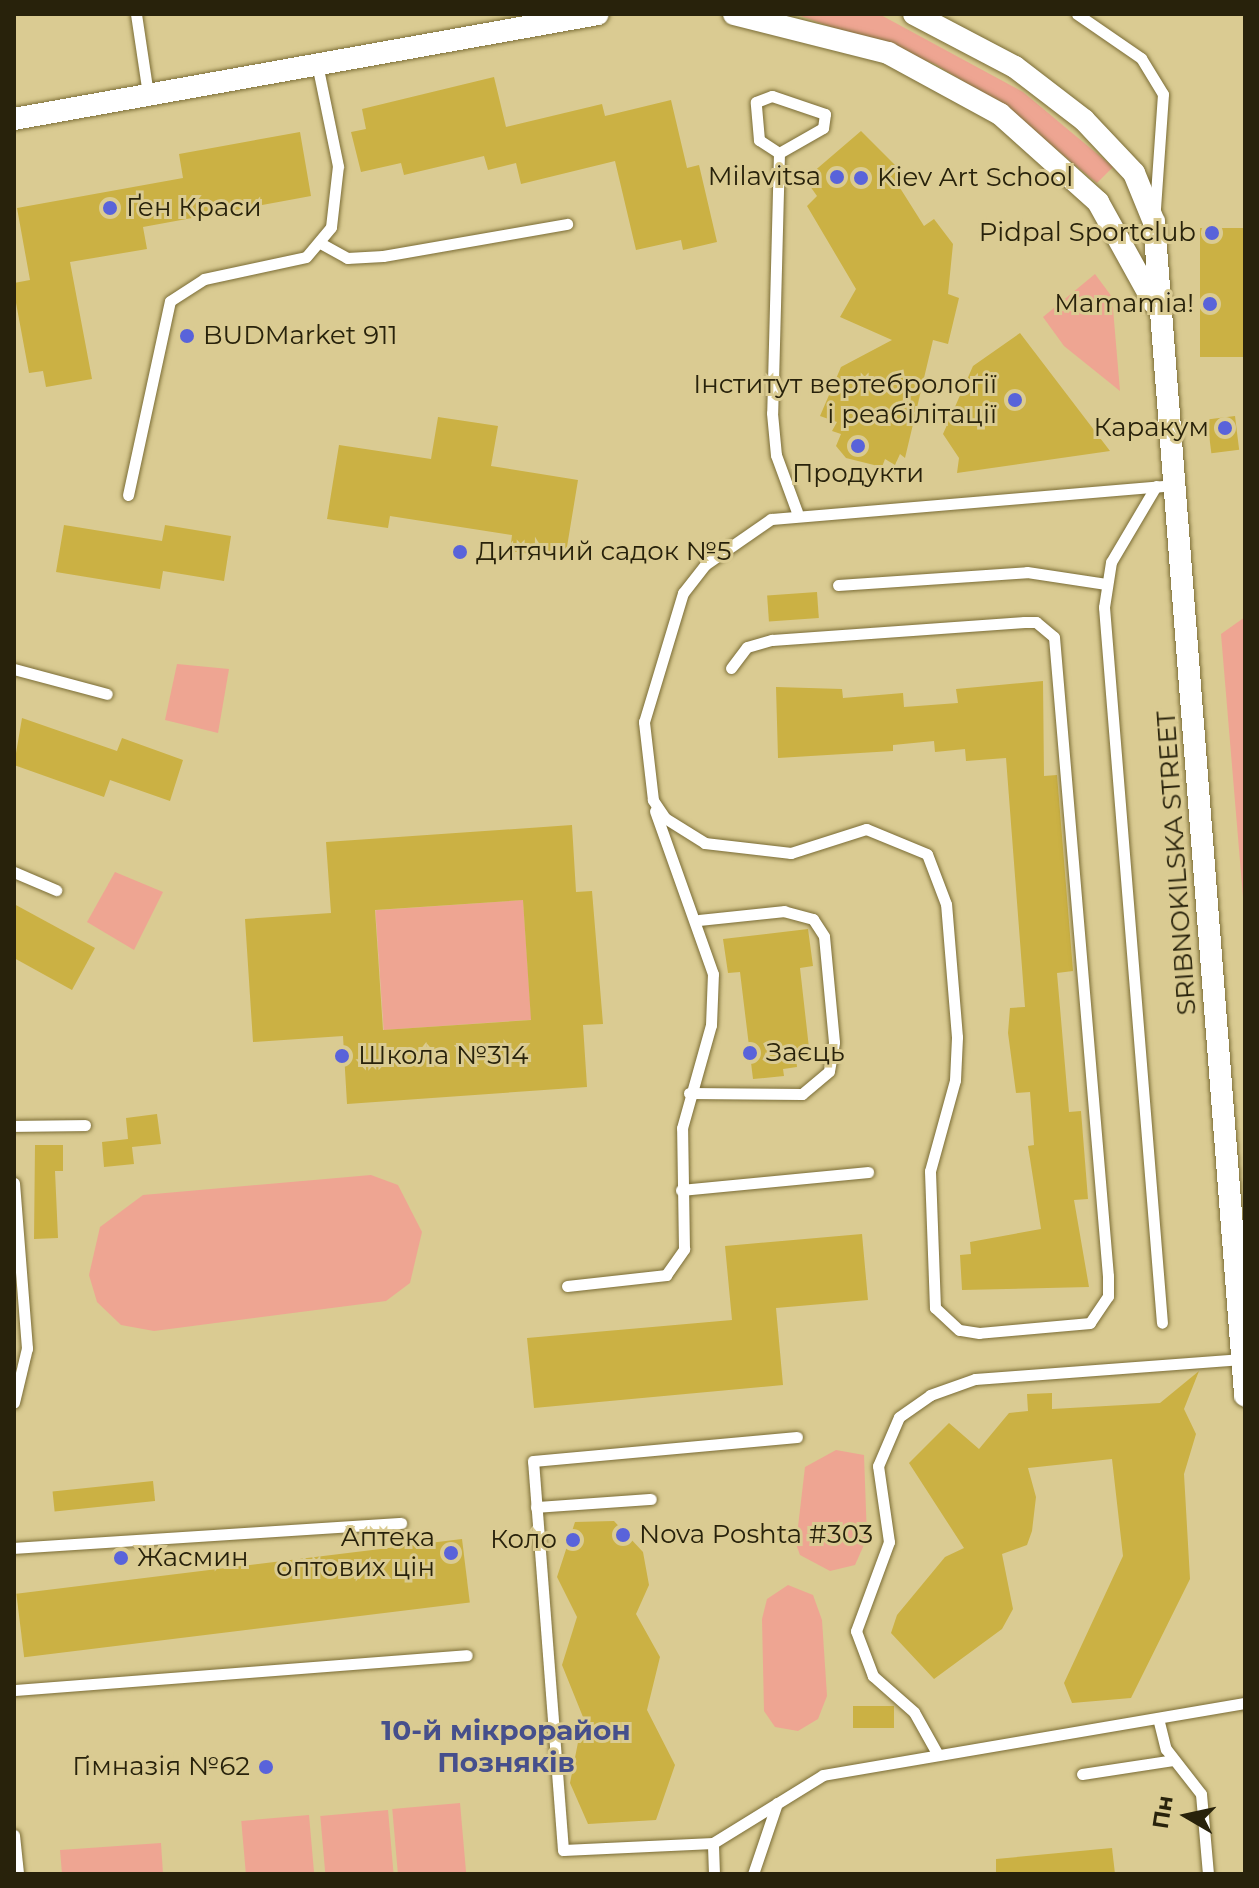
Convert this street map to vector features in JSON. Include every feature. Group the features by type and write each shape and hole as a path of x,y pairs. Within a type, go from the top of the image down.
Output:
{"street":[{"path":"14,119 598,14"},
{"name":"SRIBNOKILSKA STREET","path":"734,14 888,53 1000,114 1098,202 1138,264 1164,326"},
{"name":"SRIBNOKILSKA STREET","path":"914,14 1015,67 1074,111 1134,173 1154,222 1164,326 1166,486 1245,1395"}],"lane":[{"path":"136,14 148,94"},
{"path":"1077,14 1141,58 1163,94 1154,222"},
{"path":"128,495 170,301 204,279 306,257 322,244 337,204 338,166 317,63"},
{"path":"772,96 825,114 826,126 779,153 759,140 756,102 772,96"},
{"path":"779,153 772,413 776,455 797,512"},
{"path":"322,244 347,258 383,256 567,224"},
{"path":"567,1286 656,1278 675,1269 684,1249 681,1190 689,1093 714,1002 699,920 653,800 644,722 683,593 743,536 797,512 1166,486"},
{"path":"1162,1323 1106,584 1166,486"},
{"path":"838,585 1027,572 1106,584"},
{"path":"653,800 681,831 734,850 791,853 866,829 927,854 946,904 957,1037 955,1080 930,1171 935,1308 959,1330 979,1333 1090,1323 1105,1304 1108,1276 1054,637 1036,622 1024,622 772,640 747,647 731,668"},
{"path":"14,669 107,694"},
{"path":"14,872 56,890"},
{"path":"689,1093 802,1094 829,1071 834,1042 824,936 813,919 784,911 699,920"},
{"path":"14,1126 85,1125"},
{"path":"681,1190 868,1172"},
{"path":"14,1183 27,1348 14,1402"},
{"path":"14,1345 27,1348"},
{"path":"938,1755 914,1712 873,1676 856,1631 889,1542 878,1466 899,1417 930,1395 975,1379 1242,1359"},
{"path":"797,1437 533,1461 563,1850 713,1843 823,1775 1245,1703"},
{"path":"536,1507 651,1499"},
{"path":"14,1548 401,1523"},
{"path":"14,1690 467,1655"},
{"path":"1158,1718 1173,1760 1201,1794 1208,1874"},
{"path":"1082,1774 1173,1760"},
{"path":"753,1874 777,1802"},
{"path":"14,1835 18,1874"},
{"path":"713,1843 714,1874"}],"shaded area":[{"path":"795,14 879,14 1023,92 1113,167 1097,183 1006,108 935,64"},
{"path":"1095,274 1112,297 1120,391 1064,346 1043,317"},
{"path":"1245,617 1245,921 1221,634"},
{"path":"177,664 229,669 218,733 165,720"},
{"path":"115,872 163,892 134,950 87,922"},
{"path":"523,900 531,1020 384,1030 375,910"},
{"path":"371,1175 398,1185 422,1232 410,1283 386,1301 154,1331 121,1325 97,1302 89,1275 100,1227 143,1195"},
{"path":"836,1450 864,1455 867,1538 855,1565 830,1571 800,1555 796,1544 805,1467"},
{"path":"788,1585 813,1595 822,1620 827,1696 818,1719 798,1731 775,1727 764,1711 762,1619 767,1599"},
{"path":"460,1803 466,1874 398,1874 392,1809"},
{"path":"388,1810 394,1874 325,1874 320,1816"},
{"path":"309,1815 314,1874 246,1874 241,1821"},
{"path":"161,1843 163,1874 62,1874 60,1850"}],"building":[{"path":"494,77 506,127 602,104 605,116 671,100 687,168 699,165 717,242 683,250 681,240 636,250 615,161 521,184 516,163 488,170 484,156 404,175 401,163 361,172 351,132 366,129 362,109"},
{"path":"861,131 904,174 895,180 924,226 934,219 953,244 948,294 959,298 948,344 933,340 905,458 900,454 895,465 885,459 882,467 846,458 836,446 841,434 832,431 837,422 820,416 841,367 892,340 840,317 856,289 807,206 817,196 805,179"},
{"path":"300,132 311,196 143,227 147,249 70,262 92,379 46,387 43,371 29,373 14,292 14,283 30,280 17,208 183,178 179,154"},
{"path":"1200,228 1245,228 1245,357 1200,357"},
{"name":"Інститут вертебрології і реабілітації","path":"1020,333 1110,451 957,473 959,458 943,434 973,366"},
{"path":"1235,416 1239,450 1211,453 1207,419"},
{"path":"438,417 498,426 491,466 578,480 565,559 510,551 512,535 390,516 388,528 327,519 339,445 431,459"},
{"path":"64,525 162,541 165,525 231,536 224,581 163,571 160,589 56,572"},
{"path":"817,592 819,618 769,621 767,595"},
{"path":"1043,681 1044,776 1057,775 1073,971 1057,973 1069,1112 1081,1111 1088,1199 1074,1200 1089,1287 962,1290 960,1255 971,1254 970,1242 1041,1229 1028,1146 1034,1145 1030,1092 1016,1093 1008,1033 1010,1008 1025,1007 1006,758 966,761 965,749 935,752 934,741 893,745 893,751 778,758 776,687 842,689 843,698 903,693 904,707 958,703 956,689"},
{"path":"22,718 117,751 122,738 183,760 170,801 110,780 104,797 14,765"},
{"path":"572,825 576,892 592,891 603,1024 583,1025 587,1087 347,1104 343,1036 253,1042 245,919 331,913 326,842","holes":["523,900 531,1020 383,1030 375,910"]},
{"path":"14,904 95,948 72,990 14,958"},
{"path":"808,929 813,966 800,968 810,1057 796,1058 797,1067 783,1069 784,1076 753,1079 740,972 728,973 723,939"},
{"path":"157,1114 161,1144 132,1147 134,1164 104,1167 102,1142 128,1139 126,1118"},
{"path":"35,1145 63,1145 63,1171 55,1171 58,1238 34,1239"},
{"path":"862,1234 868,1300 776,1308 783,1385 534,1408 527,1338 732,1320 725,1246"},
{"path":"1199,1371 1184,1409 1196,1434 1184,1474 1190,1579 1131,1698 1072,1703 1064,1683 1123,1556 1112,1459 1028,1468 1036,1497 1032,1531 1027,1545 1002,1554 1013,1609 1002,1629 934,1679 891,1633 897,1615 945,1557 964,1548 909,1463 949,1423 979,1449 1009,1413 1028,1411 1027,1394 1052,1393 1052,1409 1160,1403"},
{"path":"153,1481 155,1501 55,1511 53,1492"},
{"path":"614,1521 643,1552 649,1585 636,1614 660,1657 647,1710 675,1765 656,1820 588,1824 570,1783 583,1717 562,1665 577,1617 557,1577 575,1522"},
{"path":"462,1539 470,1603 24,1657 16,1594"},
{"path":"853,1706 894,1706 894,1728 853,1728"},
{"path":"1112,1848 1115,1874 996,1874 996,1859"}],"place":[{"name":"Milavitsa","path":"837,177"},
{"name":"Kiev Art School","path":"861,178"},
{"name":"Ґен Краси","path":"110,208"},
{"name":"Pidpal Sportclub","path":"1212,233"},
{"name":"Mamamia!","path":"1210,304"},
{"name":"BUDMarket 911","path":"187,336"},
{"name":"Інститут вертебрології і реабілітації","path":"1015,400"},
{"name":"Каракум","path":"1225,428"},
{"name":"Продукти","path":"858,446"},
{"name":"Дитячий садок №5","path":"460,552"},
{"name":"Заєць","path":"750,1053"},
{"name":"Школа №314","path":"342,1056"},
{"name":"Nova Poshta #303","path":"623,1535"},
{"name":"Коло","path":"573,1540"},
{"name":"Аптека оптових цін","path":"451,1553"},
{"name":"Жасмин","path":"121,1558"},
{"name":"Гімназія №62","path":"266,1767"}],"district":[{"name":"10-й мікрорайон Позняків","path":"506,1746"}]}
